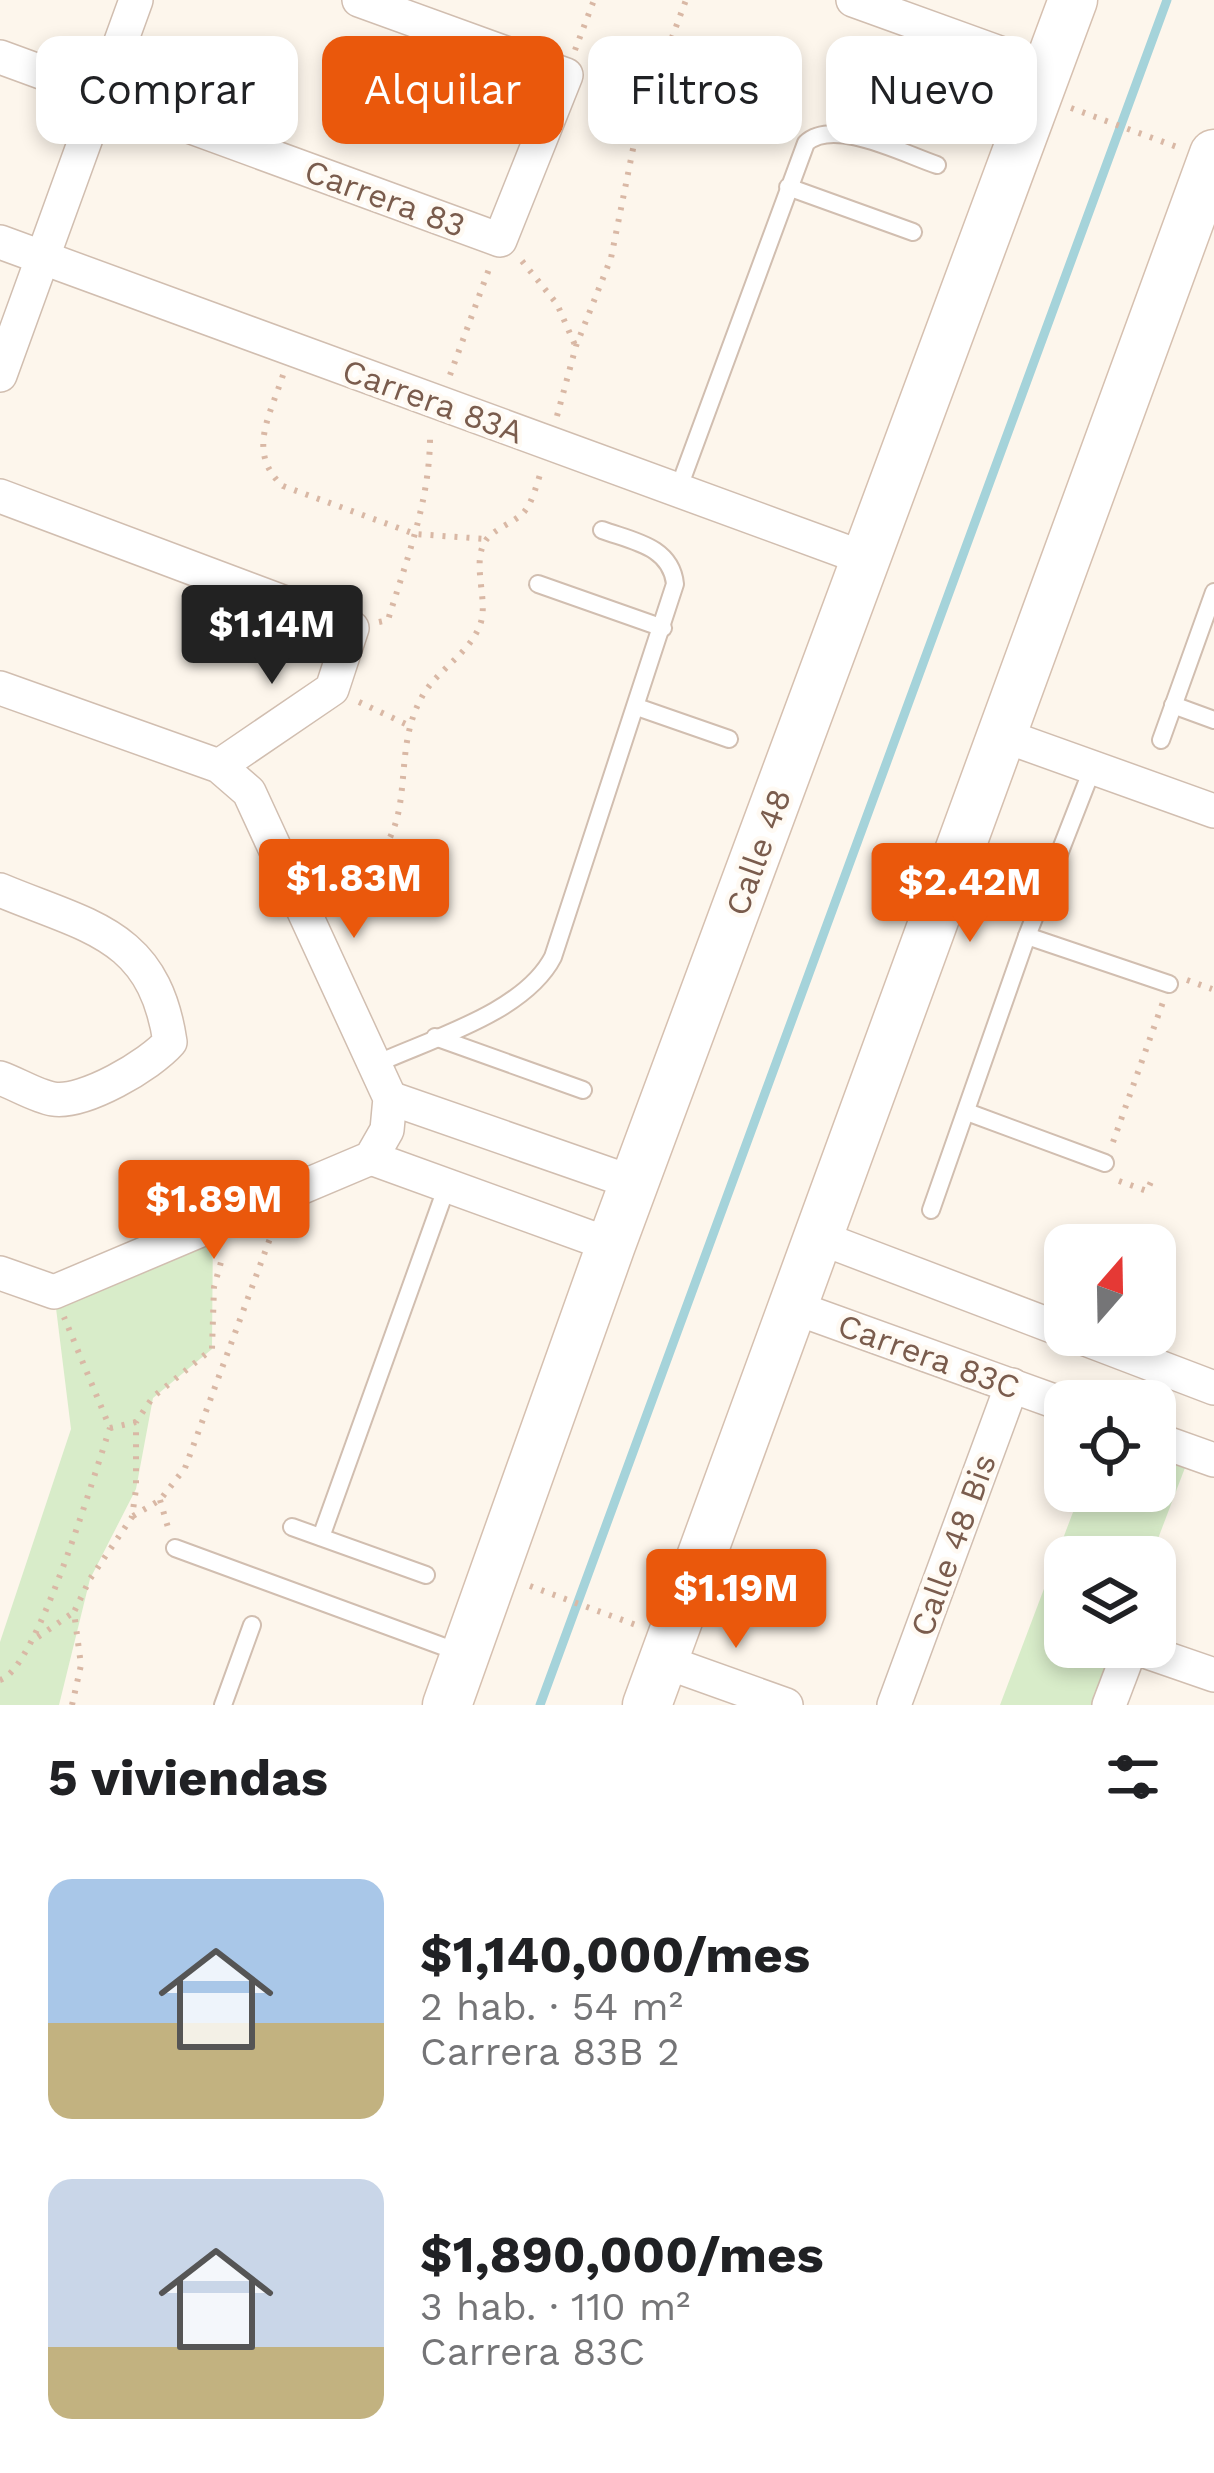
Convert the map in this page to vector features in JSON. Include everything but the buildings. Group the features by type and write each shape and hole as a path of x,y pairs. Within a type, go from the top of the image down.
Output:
{"main road":[{"name":"Calle 48","path":"448,1705 611,1245 866,559 1056,88 1073,0"},
{"path":"649,1664 793,1306 1002,734 1199,243 1200,152"}],"street":[{"path":"123,36 136,0"},
{"path":"359,0 566,75 500,240"},
{"path":"853,0 1056,88"},
{"name":"Carrera 83","path":"0,57 36,70"},
{"path":"0,375 84,144"},
{"name":"Carrera 83","path":"238,144 500,240"},
{"name":"Carrera 83A","path":"0,242 866,559"},
{"path":"0,496 352,628 332,689 219,766"},
{"path":"0,688 219,766 249,792 390,1098 387,1130 371,1158 54,1292 0,1273"},
{"path":"1002,734 1214,811"},
{"path":"0,890 114,938 141,961 167,1018 170,1042 156,1058 78,1099 53,1099 0,1078"},
{"path":"390,1098 634,1183"},
{"path":"371,1158 611,1245"},
{"path":"818,1238 1044,1323"},
{"name":"Carrera 83C","path":"793,1306 1044,1397"},
{"path":"1130,1356 1214,1388"},
{"name":"Calle 48 Bis","path":"894,1705 1012,1385"},
{"path":"1176,1446 1214,1460"},
{"path":"1176,1663 1214,1676"},
{"path":"649,1664 786,1705"},
{"path":"1109,1705 1124,1668"}],"lane":[{"path":"678,490 801,151 822,132 841,132 937,165"},
{"path":"788,187 913,232"},
{"path":"374,1065 513,1002 544,974 675,584 670,564 654,549 602,530"},
{"path":"538,584 663,628"},
{"path":"1161,740 1214,592"},
{"path":"1173,705 1214,720"},
{"path":"637,707 729,739"},
{"path":"931,1210 1027,936 1093,767"},
{"path":"1027,936 1169,984"},
{"path":"435,1037 583,1090"},
{"path":"968,1112 1105,1163"},
{"path":"321,1537 447,1186"},
{"path":"292,1527 426,1575"},
{"path":"175,1548 465,1654"},
{"path":"223,1705 252,1625"}],"path":[{"path":"566,75 594,0"},
{"path":"301,912 372,863 391,840 400,813 402,755 410,726 424,692 471,643 482,619 481,558 486,539 525,511 550,443 576,346 611,258 636,134 686,0"},
{"path":"1056,88 1200,152"},
{"path":"352,628 388,620 430,470 430,432 500,240 557,304 576,346"},
{"path":"291,349 261,446 268,473 284,486 415,534 486,539"},
{"path":"332,689 410,726"},
{"path":"1153,1177 1148,1191 1100,1174 1169,984"},
{"path":"131,1517 160,1500 184,1468 273,1229 256,1238"},
{"path":"36,1638 74,1612 131,1517 136,1422 153,1397 212,1349 214,1287 223,1255 239,1246"},
{"path":"0,1680 9,1678 36,1638 110,1428 54,1292"},
{"path":"110,1428 136,1422"},
{"path":"528,1586 649,1664"},
{"path":"72,1705 81,1665 74,1612"}],"green space":[{"path":"213,1225 212,1349 153,1398 136,1489 90,1579 59,1705 0,1705 0,1642 71,1429 54,1292"},
{"path":"1176,1447 1191,1452 1176,1491"},
{"path":"1073,1512 1168,1512 1159,1536 1064,1536"},
{"path":"1044,1589 1044,1668 1123,1668 1109,1705 1000,1705"}],"waterway":[{"path":"540,1705 1167,0"}]}
